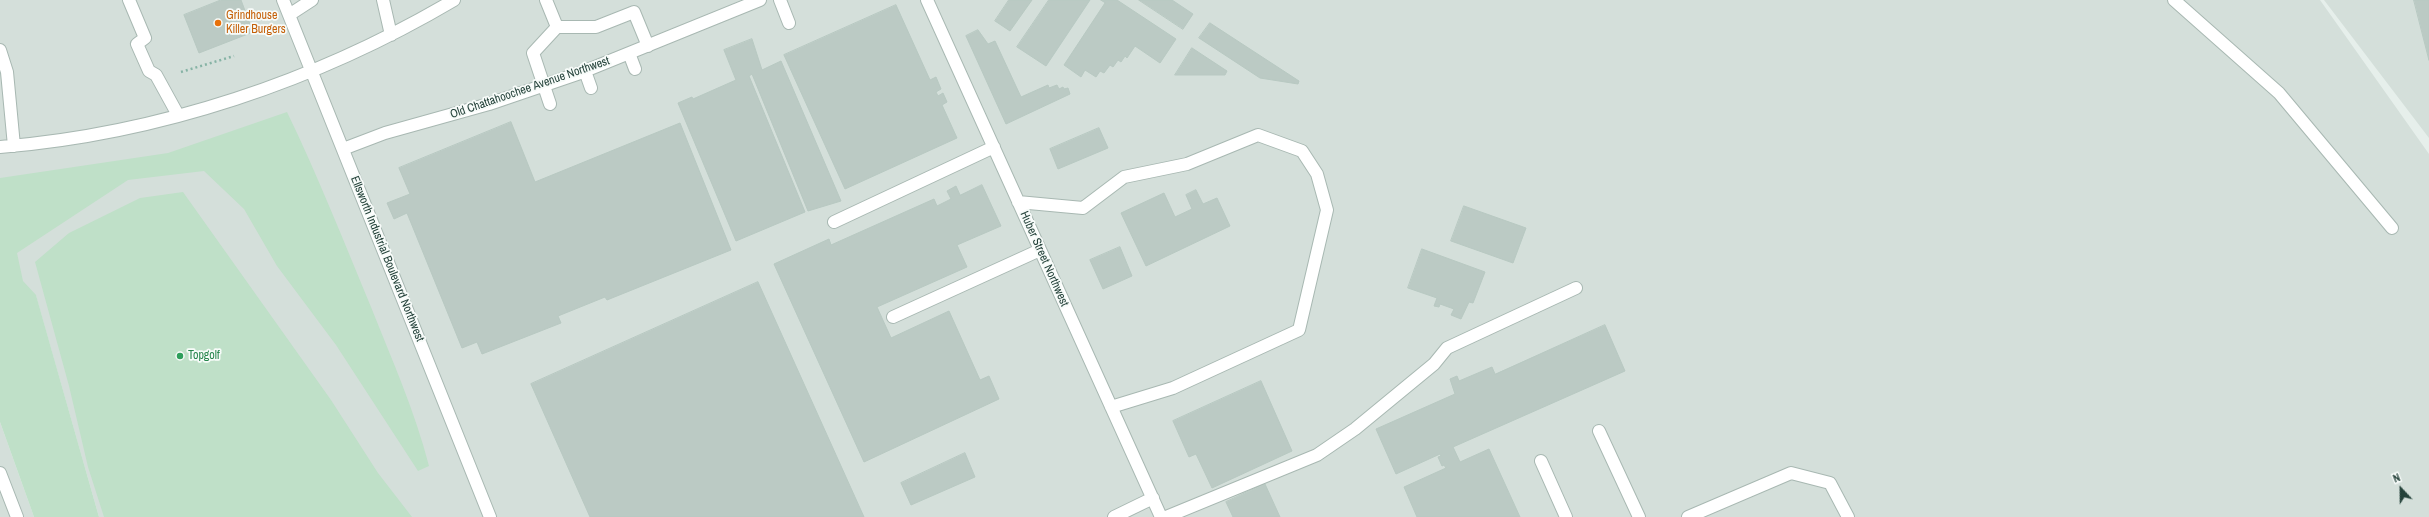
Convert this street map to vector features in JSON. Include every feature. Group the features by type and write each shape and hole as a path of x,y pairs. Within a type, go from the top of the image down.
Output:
{"street":[{"path":"129,0 145,38 137,44 149,71 156,75 178,115"},
{"name":"Ellsworth Industrial Boulevard Northwest","path":"283,0 490,517"},
{"path":"289,15 312,0"},
{"path":"383,0 391,35"},
{"path":"0,148 129,128 225,103 312,72 391,35 454,0"},
{"path":"546,0 557,28"},
{"name":"Old Chattahoochee Avenue Northwest","path":"343,150 385,133 489,104 586,71 760,0"},
{"path":"780,0 789,23"},
{"name":"Huber Street Northwest","path":"927,0 1161,517"},
{"path":"2174,0 2279,93 2392,228"},
{"path":"550,104 533,53 557,28 596,27 634,12 648,46"},
{"path":"0,50 7,72 14,146"},
{"path":"629,53 635,69"},
{"path":"586,71 591,88"},
{"path":"1018,202 1083,208 1124,177 1187,164 1258,135 1302,151 1317,174 1327,210 1299,330 1173,388 1111,407"},
{"path":"834,222 994,147"},
{"path":"893,317 1040,250"},
{"path":"1166,517 1317,455 1374,414 1434,364 1447,348 1576,288"},
{"path":"1599,431 1639,517"},
{"path":"1541,461 1566,517"},
{"path":"0,473 18,517"},
{"path":"1688,517 1790,473 1830,483 1848,517"},
{"path":"1114,517 1153,498"}],"path":[{"path":"181,72 234,56"}],"shaded area":[{"path":"0,0 2320,0 2429,154 2429,517 99,517 36,296 0,311"},
{"path":"2324,0 2429,0 2429,138"},
{"path":"0,422 34,517 0,517"}],"green space":[{"path":"287,112 330,209 395,366 417,425 429,466 418,471 336,345 277,266 244,209 204,171 128,180 17,253 23,281 36,295 99,517 34,517 0,422 0,178 168,153"},
{"name":"Topgolf","path":"183,192 331,400 378,473 412,517 104,517 88,467 69,386 35,262 69,233 140,198"}],"building":[{"name":"Grindhouse Killer Burgers","path":"221,0 241,0 253,32 199,53 184,15"},
{"path":"1009,0 1032,0 1010,31 995,21"},
{"path":"1049,0 1090,0 1046,66 1017,47"},
{"path":"1101,0 1117,0 1176,39 1160,63 1135,46 1127,58 1125,56 1121,62 1118,60 1113,67 1110,65 1104,73 1100,71 1096,77 1085,70 1081,77 1064,65 1105,3"},
{"path":"1139,0 1172,0 1193,14 1183,29"},
{"path":"2414,0 2429,0 2429,60"},
{"path":"896,5 930,80 936,77 941,89 936,92 938,96 943,93 947,102 942,105 957,138 845,189 784,55"},
{"path":"1210,23 1299,81 1298,84 1260,78 1199,38"},
{"path":"978,30 988,44 995,41 1021,97 1048,85 1049,88 1057,85 1059,89 1063,87 1064,89 1068,88 1070,94 1006,124 966,36"},
{"path":"752,39 762,70 781,61 841,201 808,211 752,74 749,76 805,212 736,241 678,103 692,97 693,99 736,80 724,50"},
{"path":"1192,48 1227,71 1225,75 1175,75"},
{"path":"511,122 535,182 680,123 731,250 607,300 605,297 558,316 561,323 482,354 477,342 462,348 407,213 394,219 387,203 410,194 399,168"},
{"path":"1099,128 1108,148 1058,169 1050,149"},
{"path":"982,185 1001,226 957,245 967,267 877,307 891,338 949,311 980,380 989,376 999,399 864,462 774,264 829,239 831,245 934,199 937,206 951,199 947,191 956,186 960,195"},
{"path":"1196,190 1203,204 1217,198 1230,226 1146,266 1121,213 1164,193 1175,217 1192,209 1186,195"},
{"path":"1464,206 1526,228 1513,263 1451,241"},
{"path":"1120,247 1132,276 1103,289 1090,260"},
{"path":"1422,249 1485,272 1473,303 1469,302 1461,319 1451,315 1454,309 1440,304 1439,307 1434,306 1437,298 1408,288"},
{"path":"758,282 864,517 590,517 531,384"},
{"path":"1605,325 1625,371 1453,447 1460,462 1489,449 1520,517 1417,517 1404,487 1446,468 1444,465 1442,466 1438,457 1441,456 1440,454 1396,474 1376,429 1455,394 1450,379 1457,376 1459,381 1492,367 1495,374"},
{"path":"1261,381 1292,451 1212,488 1196,454 1189,457 1173,421"},
{"path":"965,453 975,477 911,505 901,483"},
{"path":"1265,484 1280,517 1233,517 1226,502"}],"place":[{"name":"Grindhouse Killer Burgers","path":"218,23"},
{"name":"Topgolf","path":"180,356"}]}
